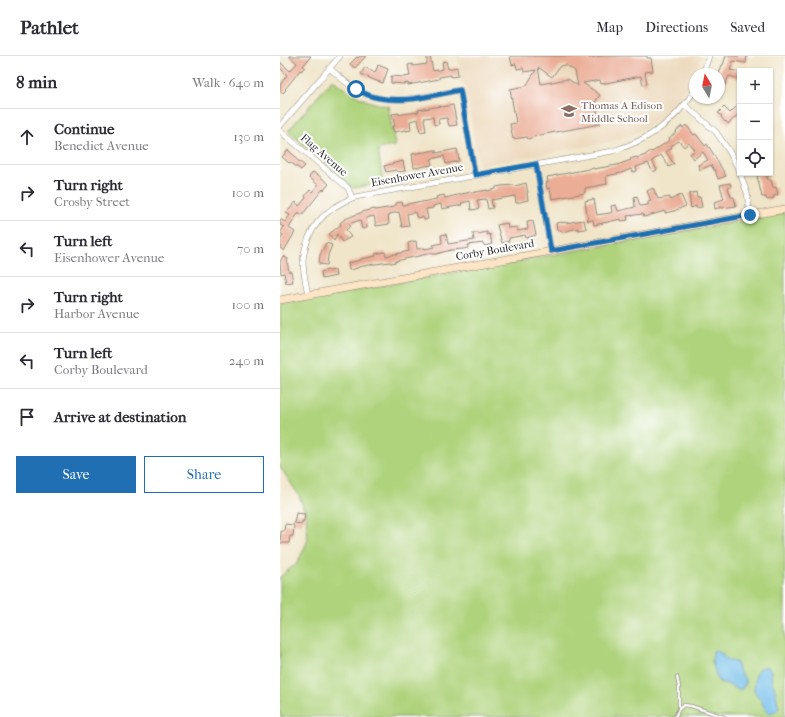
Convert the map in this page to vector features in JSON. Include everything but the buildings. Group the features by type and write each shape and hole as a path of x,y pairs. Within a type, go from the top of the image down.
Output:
{"street":[{"path":"280,126 340,56"},
{"path":"705,68 709,56"},
{"path":"329,68 356,89 378,98 390,100 408,99 460,90 475,175"},
{"name":"Eisenhower Avenue","path":"308,295 303,262 308,237 325,213 334,207 352,198 625,147 656,132 685,105 689,99"},
{"path":"685,105 716,132 729,151 737,167"},
{"name":"Flag Avenue","path":"280,130 348,188 352,198"},
{"path":"536,164 551,251"},
{"path":"741,176 747,193 750,215"},
{"name":"Corby Boulevard","path":"280,300 785,209"}],"lane":[{"path":"677,677 679,687 679,709"},
{"path":"675,717 679,709 684,705 724,717"}],"shaded area":[{"name":"Thomas A Edison Middle School","path":"457,56 701,56 697,68 689,68 689,84 682,95 662,116 644,129 627,137 605,143 482,165 479,163 465,85 461,82"}],"green space":[{"path":"332,80 359,97 373,103 388,106 395,146 378,149 383,183 353,188 288,131"},
{"path":"785,213 785,717 280,717 280,577 298,562 308,540 306,515 299,495 280,467 280,304"}],"water":[{"path":"715,651 721,653 727,660 736,662 738,669 746,683 742,689 736,689 719,682 712,661 713,652"},
{"path":"768,667 771,671 772,683 779,708 770,713 766,711 761,700 754,691 756,673 759,669"}],"place":[{"name":"Thomas A Edison Middle School","path":"569,111"}],"route":[{"path":"356,89 368,95 390,100 408,99 460,90 475,175 536,164 551,251 750,215"}]}
